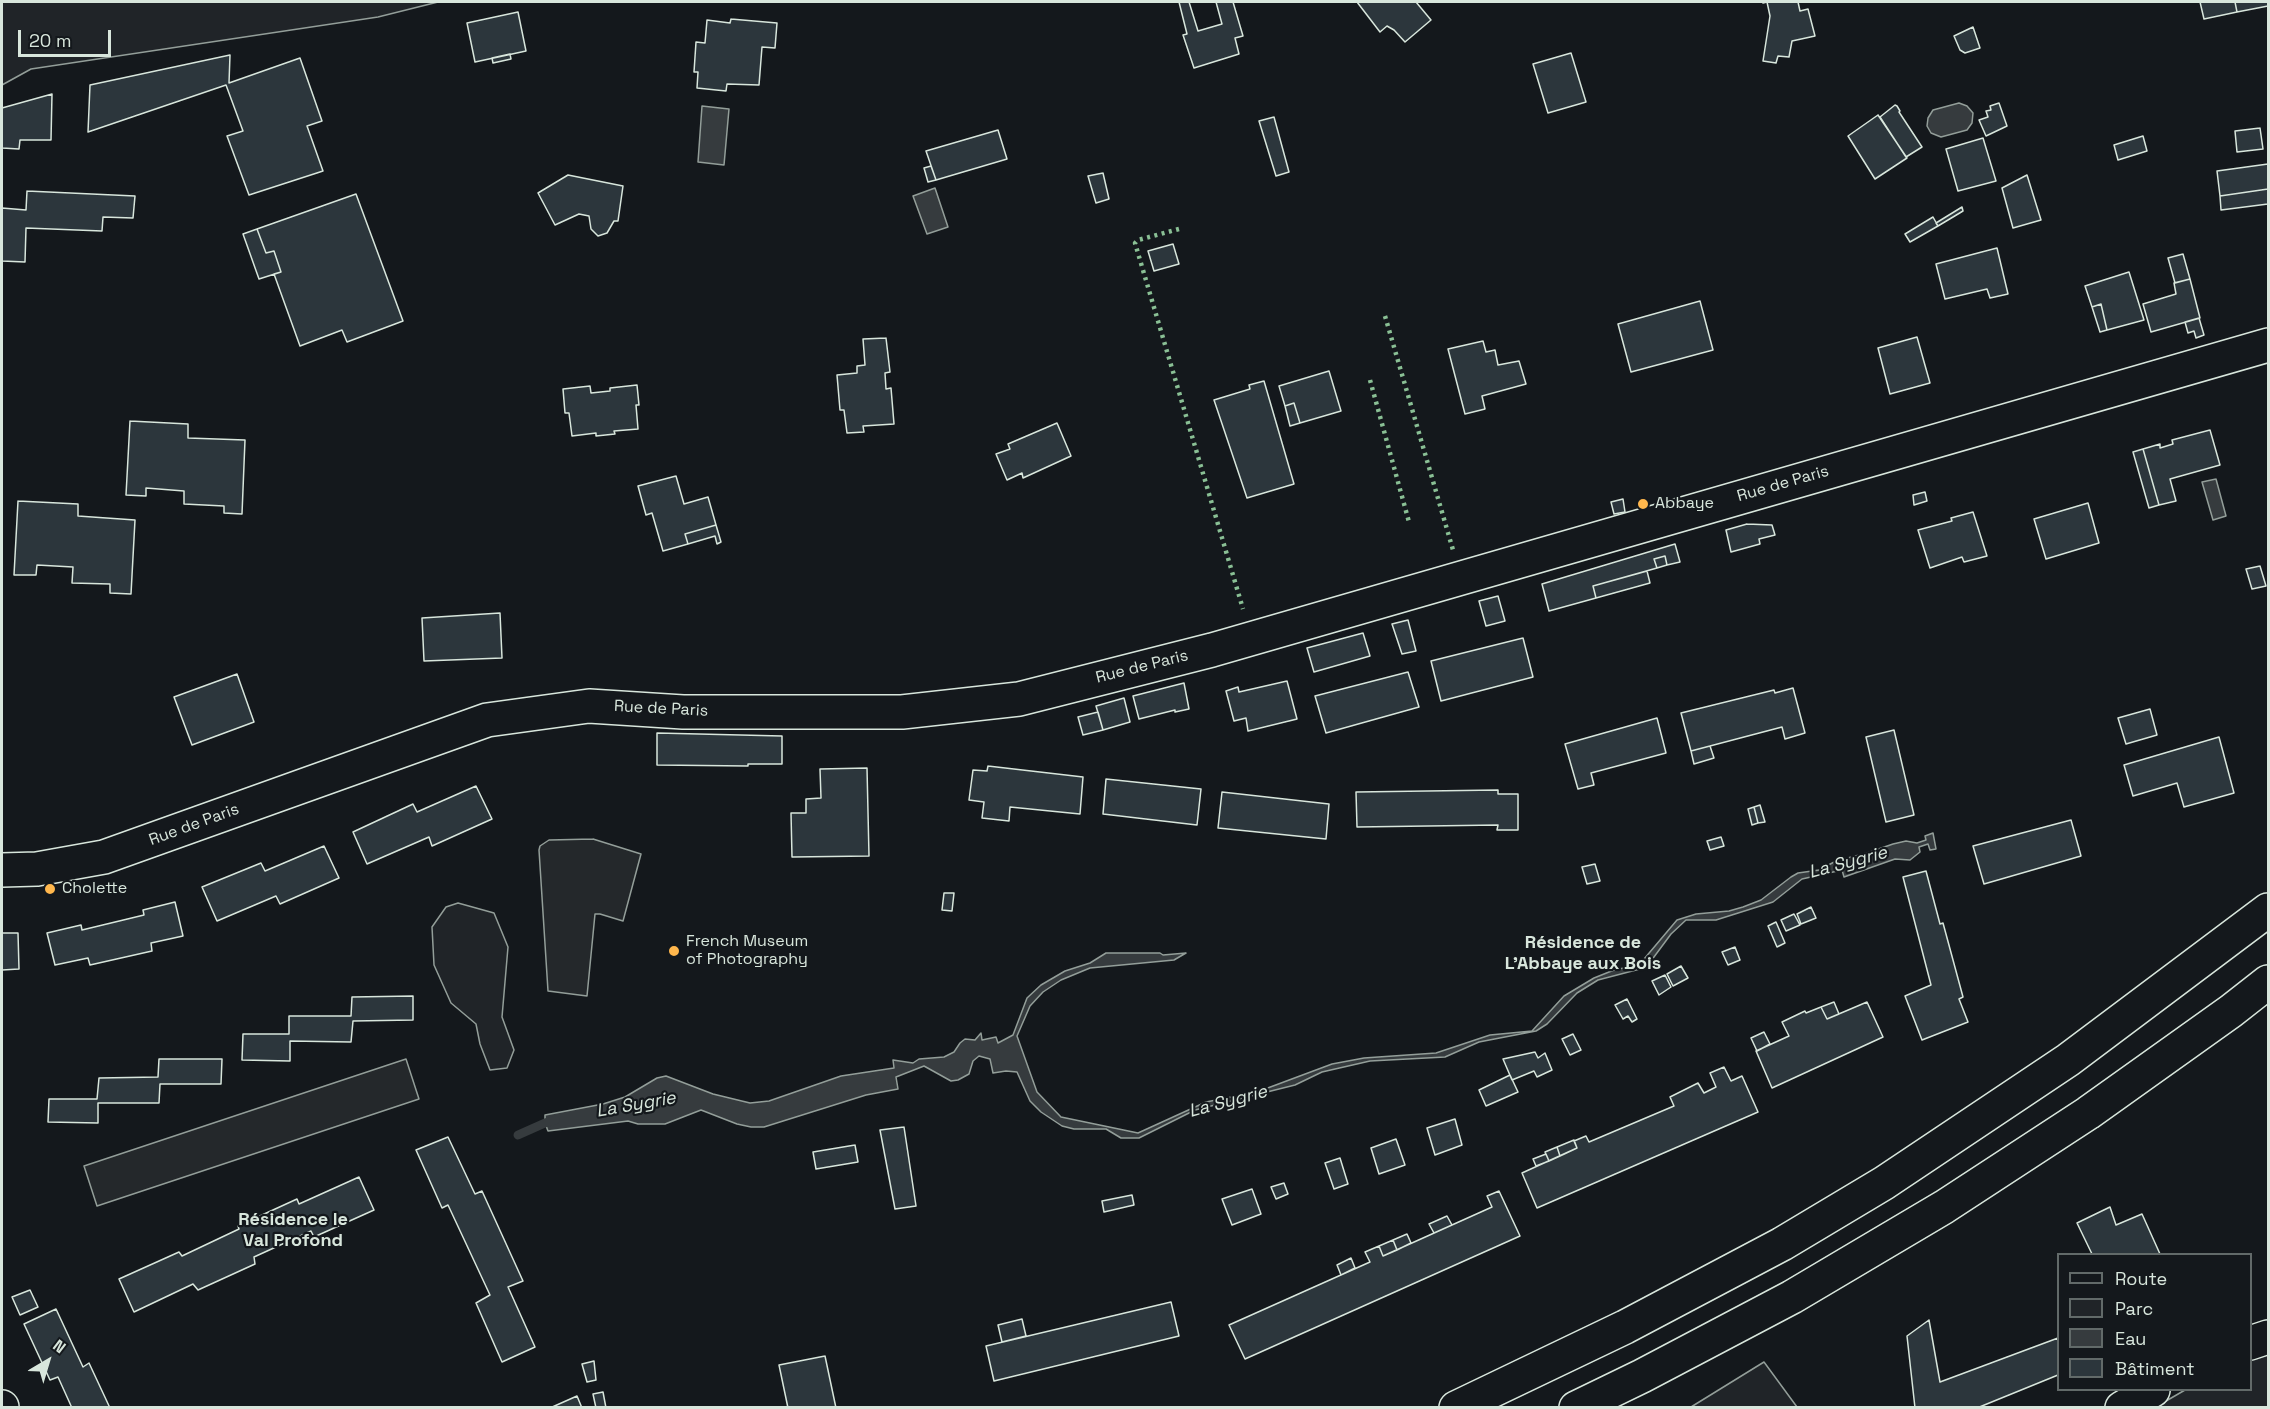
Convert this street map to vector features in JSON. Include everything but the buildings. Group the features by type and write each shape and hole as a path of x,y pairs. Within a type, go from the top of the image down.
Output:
{"main road":[{"name":"Rue de Paris","path":"2,870 37,869 104,857 487,720 589,705 683,712 902,712 1019,699 1212,650 2268,345"},
{"path":"1456,1407 1625,1327 1782,1244 1884,1183 2068,1060 2268,910"},
{"path":"1576,1407 1642,1376 1792,1297 1944,1207 2088,1113 2268,982"},
{"path":"2252,1342 2268,1337"},
{"path":"2122,1407 2149,1391"}],"green space":[{"path":"2,2 438,2 378,17 31,69 2,85"},
{"path":"458,903 494,913 508,947 502,1017 514,1050 507,1068 490,1070 480,1044 476,1024 451,1003 434,965 432,927 446,907"},
{"path":"2268,1340 2268,1407 2154,1408 2183,1391 2252,1391 2252,1350"},
{"path":"1764,1362 1797,1407 1691,1407"}],"shaded area":[{"path":"593,839 641,854 623,921 595,914 587,996 548,991 540,846 549,840"},
{"path":"406,1059 419,1099 97,1206 84,1166"}],"water":[{"path":"1959,103 1967,106 1973,113 1972,123 1967,130 1941,137 1931,133 1927,126 1928,118 1933,110"},
{"path":"702,106 729,109 724,165 698,162"},
{"path":"935,188 948,227 927,234 913,196"},
{"path":"2216,479 2226,516 2213,520 2202,482"},
{"path":"1933,833 1936,849 1930,850 1928,844 1919,847 1920,852 1910,860 1895,859 1844,877 1842,870 1802,879 1773,902 1716,920 1686,920 1671,934 1651,961 1640,969 1598,980 1577,993 1547,1024 1536,1031 1479,1042 1445,1057 1370,1061 1322,1072 1295,1085 1195,1110 1139,1138 1121,1138 1106,1129 1074,1129 1062,1126 1041,1112 1030,1101 1017,1072 993,1073 990,1059 979,1056 973,1061 969,1074 958,1080 951,1081 924,1066 896,1077 898,1089 866,1095 764,1127 737,1124 701,1110 665,1124 638,1124 628,1121 548,1131 545,1123 545,1115 603,1104 625,1097 657,1078 666,1076 713,1094 750,1103 769,1101 841,1076 894,1068 893,1060 913,1063 919,1059 944,1057 954,1052 965,1039 975,1040 981,1033 982,1040 996,1037 998,1043 1013,1035 1027,998 1041,985 1065,971 1090,963 1106,953 1160,953 1163,955 1186,953 1174,960 1090,968 1061,980 1043,992 1030,1006 1017,1036 1037,1092 1061,1117 1138,1133 1206,1102 1257,1092 1332,1064 1364,1058 1436,1053 1490,1035 1532,1031 1564,996 1594,978 1614,970 1639,965 1677,920 1696,914 1729,911 1743,907 1761,900 1798,873 1819,870 1836,861 1893,844 1906,841 1917,843 1926,840 1925,836"}],"waterway":[{"name":"La Sygrie","path":"518,1135 555,1120"}],"hedge":[{"path":"1179,229 1138,240 1135,243 1243,609"},
{"path":"1385,316 1453,550"},
{"path":"1370,380 1409,522"}],"place":[{"name":"Abbaye","path":"1643,504"},
{"name":"Cholette","path":"50,889"},
{"name":"French Museum of Photography","path":"674,951"}],"district":[{"name":"Résidence de L'Abbaye aux Bois","path":"1583,953"},
{"name":"Résidence le Val Profond","path":"293,1230"}]}
